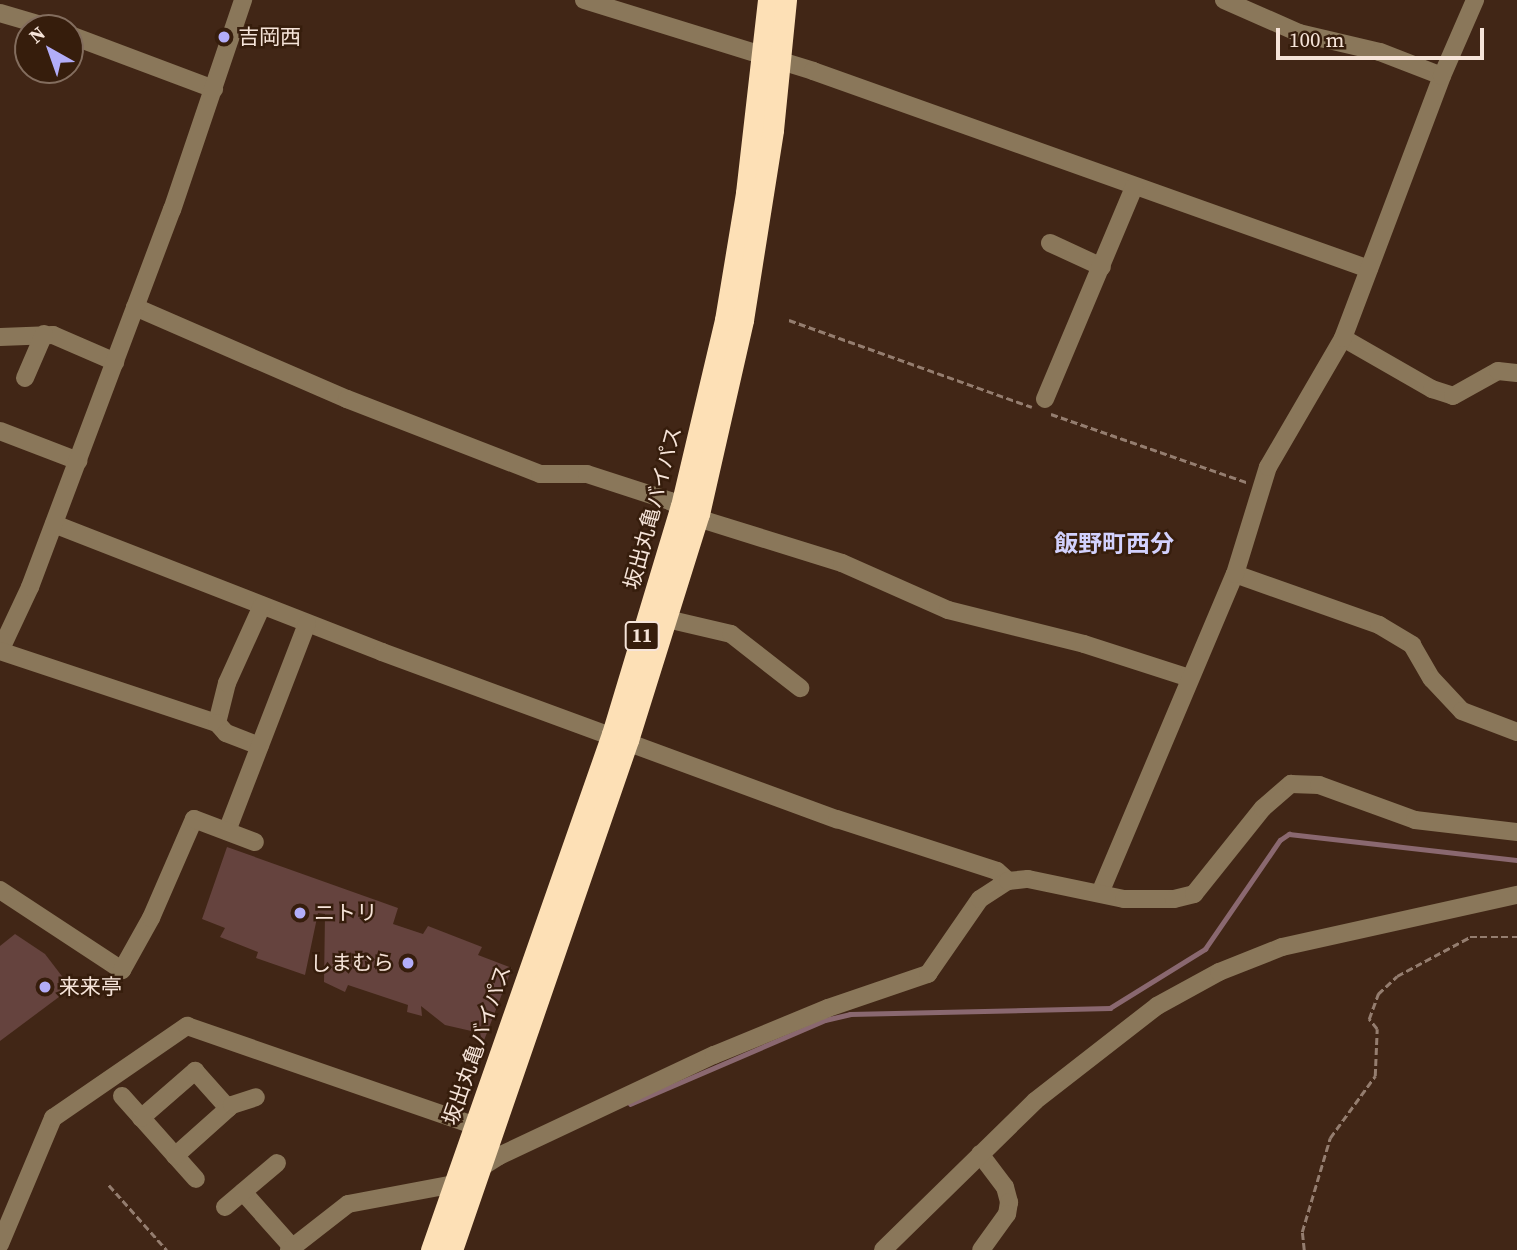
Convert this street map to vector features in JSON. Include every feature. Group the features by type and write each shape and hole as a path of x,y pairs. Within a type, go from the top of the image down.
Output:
{"highway":[{"name":"坂出丸亀バイパス","path":"768,0 771,59"},
{"name":"坂出丸亀バイパス","path":"452,1250 620,737 683,507 725,320 771,59 786,0"},
{"name":"坂出丸亀バイパス","path":"431,1250 620,737 667,619 683,507"}],"street":[{"path":"243,0 214,89 115,362 54,524 0,651 217,723 226,733 260,746"},
{"path":"584,0 771,59 1369,269"},
{"path":"1224,0 1299,33 1380,52 1442,76"},
{"path":"1100,893 1235,574 1277,449 1343,338 1442,76 1475,0"},
{"path":"84,39 214,89"},
{"path":"1042,406 1135,187"},
{"path":"1050,243 1102,267"},
{"path":"135,307 347,399 540,474 587,474 683,507 707,521 842,563 948,610 1084,644 1189,678"},
{"path":"0,337 44,334 83,346 115,362"},
{"path":"25,378 44,334"},
{"path":"1343,338 1432,390 1453,396 1497,371 1517,373"},
{"path":"0,431 78,461"},
{"path":"54,524 307,624 620,737 837,820 997,871 1008,881"},
{"path":"1235,574 1378,625 1412,645 1432,679 1462,711 1517,732"},
{"path":"217,723 227,682 261,606"},
{"path":"667,619 731,634 800,688"},
{"path":"227,831 307,624"},
{"path":"243,1192 290,1249 348,1204 455,1184 480,1168 713,1055 828,1008 928,975 980,899 1008,881 1028,879 1142,900 1194,894 1264,808 1285,788 1298,783 1319,785 1415,820 1517,832"},
{"path":"0,890 122,970 151,918 194,819 255,842"},
{"path":"883,1250 980,1154 1122,1029 1219,972 1327,934 1517,895"},
{"path":"0,1244 53,1118 187,1026 475,1126"},
{"path":"141,1118 194,1071 228,1108"},
{"path":"122,1096 195,1179"},
{"path":"175,1156 228,1108 256,1097"},
{"path":"980,1154 1005,1187 1009,1202 1007,1214 981,1250"},
{"path":"226,1207 277,1163"}],"path":[{"path":"789,320 1042,406 1241,481 1263,485"},
{"path":"1304,1250 1301,1232 1330,1138 1375,1076 1377,1029 1369,1019 1378,993 1397,976 1470,937 1517,937"},
{"path":"108,1185 167,1250"}],"building":[{"name":"ニトリ","path":"227,847 398,908 393,924 423,934 428,926 482,947 478,955 512,968 483,1043 480,1033 445,1025 421,1006 422,1016 407,1012 408,1005 348,985 345,992 324,982 325,914 318,913 305,975 256,958 258,952 220,937 225,928 202,919"},
{"path":"15,934 45,954 71,988 0,1041 0,946"}],"waterway":[{"path":"630,1104 825,1020 850,1014 1110,1008 1205,949 1280,840 1289,834 1517,860"}],"place":[{"name":"吉岡西","path":"224,37"},
{"name":"ニトリ","path":"300,913"},
{"name":"しまむら","path":"408,963"},
{"name":"来来亭","path":"45,987"}],"district":[{"name":"飯野町西分","path":"1114,544"}]}
